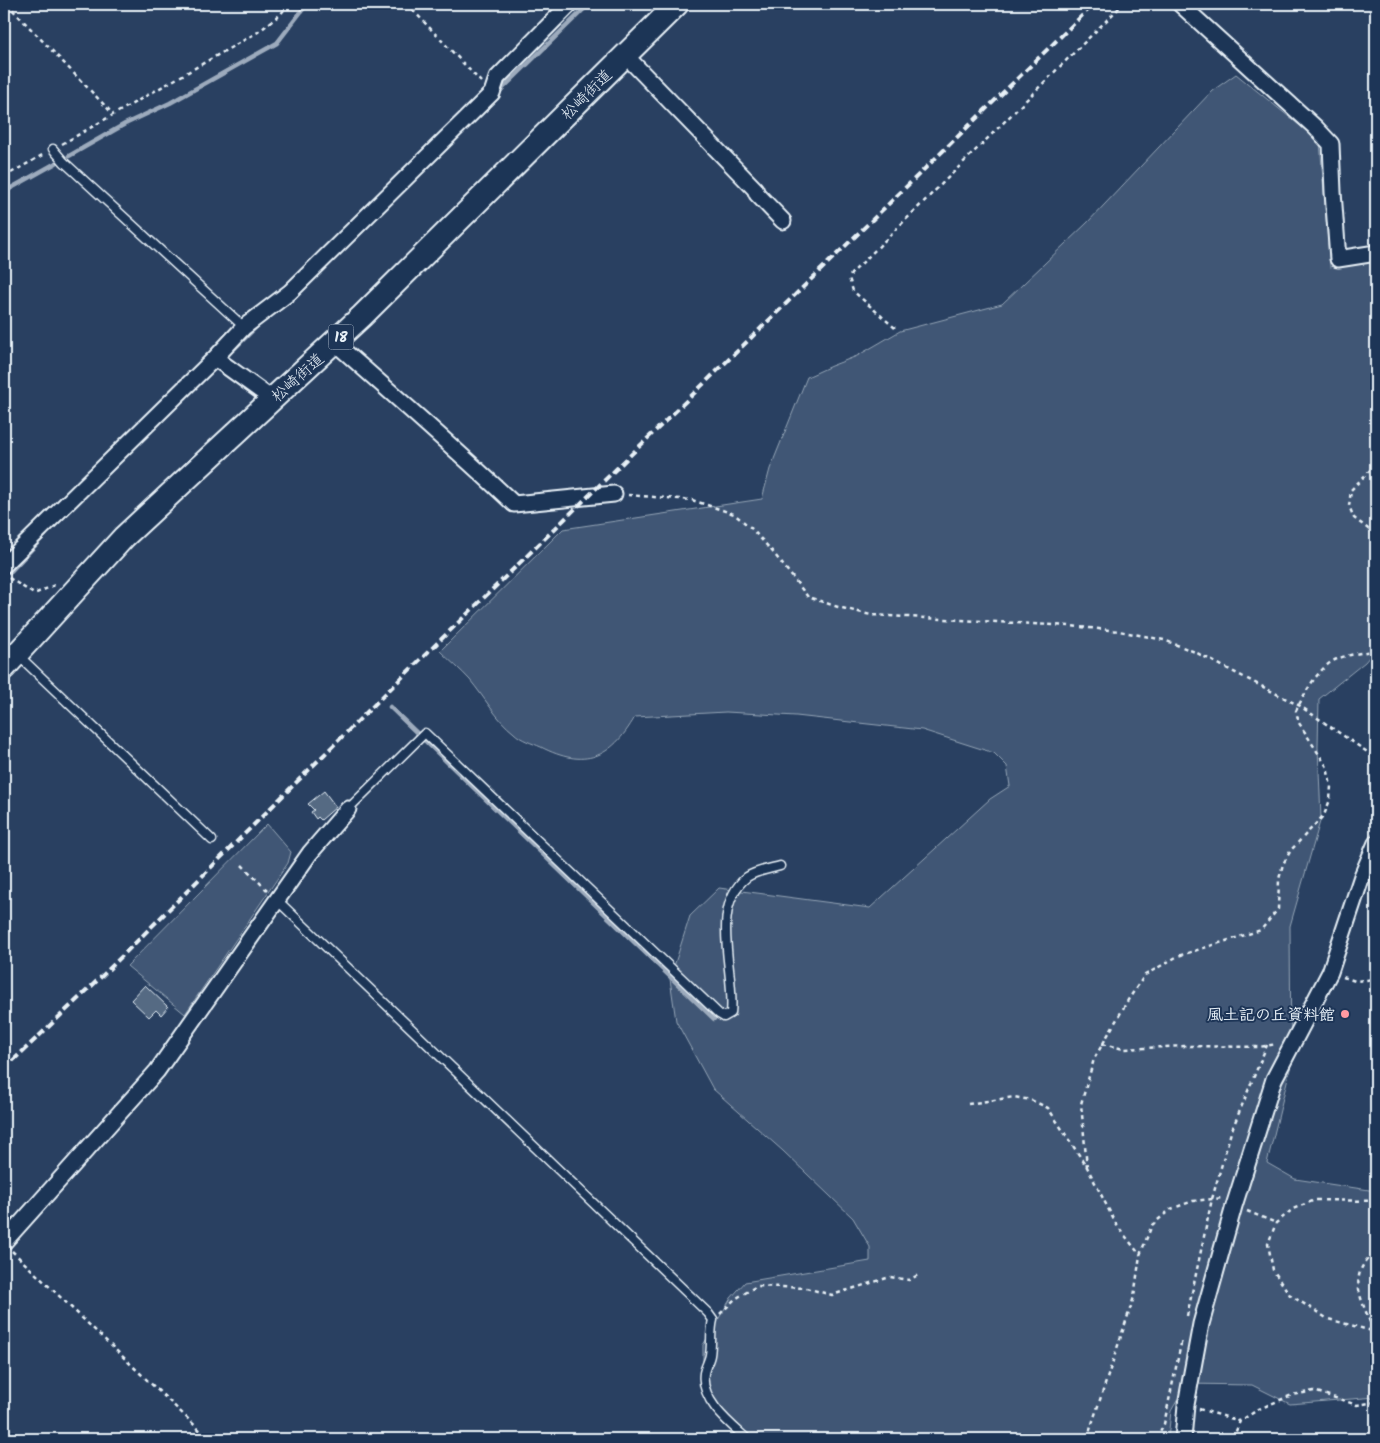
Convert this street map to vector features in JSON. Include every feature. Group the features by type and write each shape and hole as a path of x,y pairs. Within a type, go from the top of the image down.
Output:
{"main road":[{"name":"松崎街道","path":"10,661 124,537 335,343 677,4"}],"street":[{"path":"4,566 244,327 290,292 492,94 497,78 570,4"},
{"path":"1180,4 1315,127 1331,144 1338,259 1376,253"},
{"path":"625,55 755,189 757,194 782,221"},
{"path":"335,343 445,439 514,504 614,494"},
{"path":"214,358 271,401"},
{"path":"7,1246 157,1071 310,853 348,809"},
{"path":"1183,1439 1186,1405 1201,1324 1274,1079 1330,972 1362,876 1376,843"}],"lane":[{"path":"53,149 64,162 244,327"},
{"path":"10,661 212,840"},
{"path":"348,809 425,732 724,1017 731,1013 733,1002 726,951 726,923 731,900 737,888 748,876 780,866"},
{"path":"277,900 708,1313 712,1320 710,1354 704,1374 705,1390 721,1415 747,1439"}],"path":[{"path":"7,4 113,114"},
{"path":"4,177 258,32 281,14 288,4"},
{"path":"406,4 492,94"},
{"path":"895,328 853,291 849,278 851,274 1123,4"},
{"path":"1376,464 1350,490 1349,506 1354,518 1376,535"},
{"path":"614,494 692,500 734,514 750,527 772,551 808,597 838,607 871,614 1070,626 1109,630 1164,640 1196,652 1300,706 1376,758"},
{"path":"4,574 34,594 60,582"},
{"path":"1087,1167 1081,1104 1094,1060 1102,1044 1145,975 1178,956 1261,930 1278,909 1279,880 1283,864 1292,850 1324,815 1330,800 1331,786 1326,767 1299,723 1296,711 1308,686 1336,659 1376,650"},
{"path":"242,865 277,900"},
{"path":"1330,972 1355,981 1376,979"},
{"path":"1102,1044 1124,1049 1185,1046 1230,1047 1267,1045 1294,1040"},
{"path":"1186,1320 1212,1199 1231,1132 1267,1045"},
{"path":"968,1104 1014,1097 1031,1100 1048,1108 1087,1167 1116,1224 1140,1255"},
{"path":"1087,1439 1134,1297 1140,1255 1152,1225 1171,1209 1193,1201 1212,1199 1236,1202 1276,1223"},
{"path":"1375,1331 1328,1319 1290,1295 1273,1270 1268,1244 1276,1223 1293,1209 1315,1200 1376,1201"},
{"path":"7,1246 208,1439"},
{"path":"1375,1331 1358,1283 1359,1271 1366,1260 1376,1251"},
{"path":"712,1320 734,1299 757,1286 806,1288 832,1295 890,1277 909,1280 918,1275"},
{"path":"1157,1439 1164,1424 1182,1339"},
{"path":"1233,1439 1240,1421 1259,1409 1292,1395 1314,1391 1357,1405 1376,1402"},
{"path":"1186,1405 1240,1421"}],"shaded area":[{"path":"1236,74 1320,142 1330,267 1376,257 1376,649 1365,662 1319,699 1318,747 1321,818 1290,926 1291,1065 1267,1163 1295,1179 1376,1191 1376,1397 1290,1404 1252,1385 1187,1384 1171,1411 1168,1439 739,1439 703,1388 703,1345 731,1298 745,1282 870,1261 870,1247 853,1218 783,1151 713,1089 676,1021 670,979 690,916 719,888 870,908 990,799 1010,786 1007,766 994,753 922,730 796,716 726,712 635,717 626,731 606,751 595,756 570,758 556,754 517,735 496,715 470,680 440,651 563,529 762,499 770,469 807,377 857,356 900,331 1002,304 1087,223 1212,91"},
{"path":"267,824 291,852 288,863 185,1014 127,966"}],"building":[{"path":"324,791 336,807 321,820 318,817 316,819 311,812 314,810 308,804"},
{"path":"145,985 168,1007 161,1015 156,1010 149,1017 131,1000"}],"waterway":[{"path":"69,156 125,124 170,103 277,43 307,4"},
{"path":"498,93 589,4"},
{"path":"4,192 56,163"},
{"path":"234,349 259,324"},
{"path":"10,572 45,535"},
{"path":"390,707 714,1019"}],"railway":[{"path":"4,1069 100,978 387,692 1094,4"}],"place":[{"name":"風土記の丘資料館","path":"1345,1014"}]}
